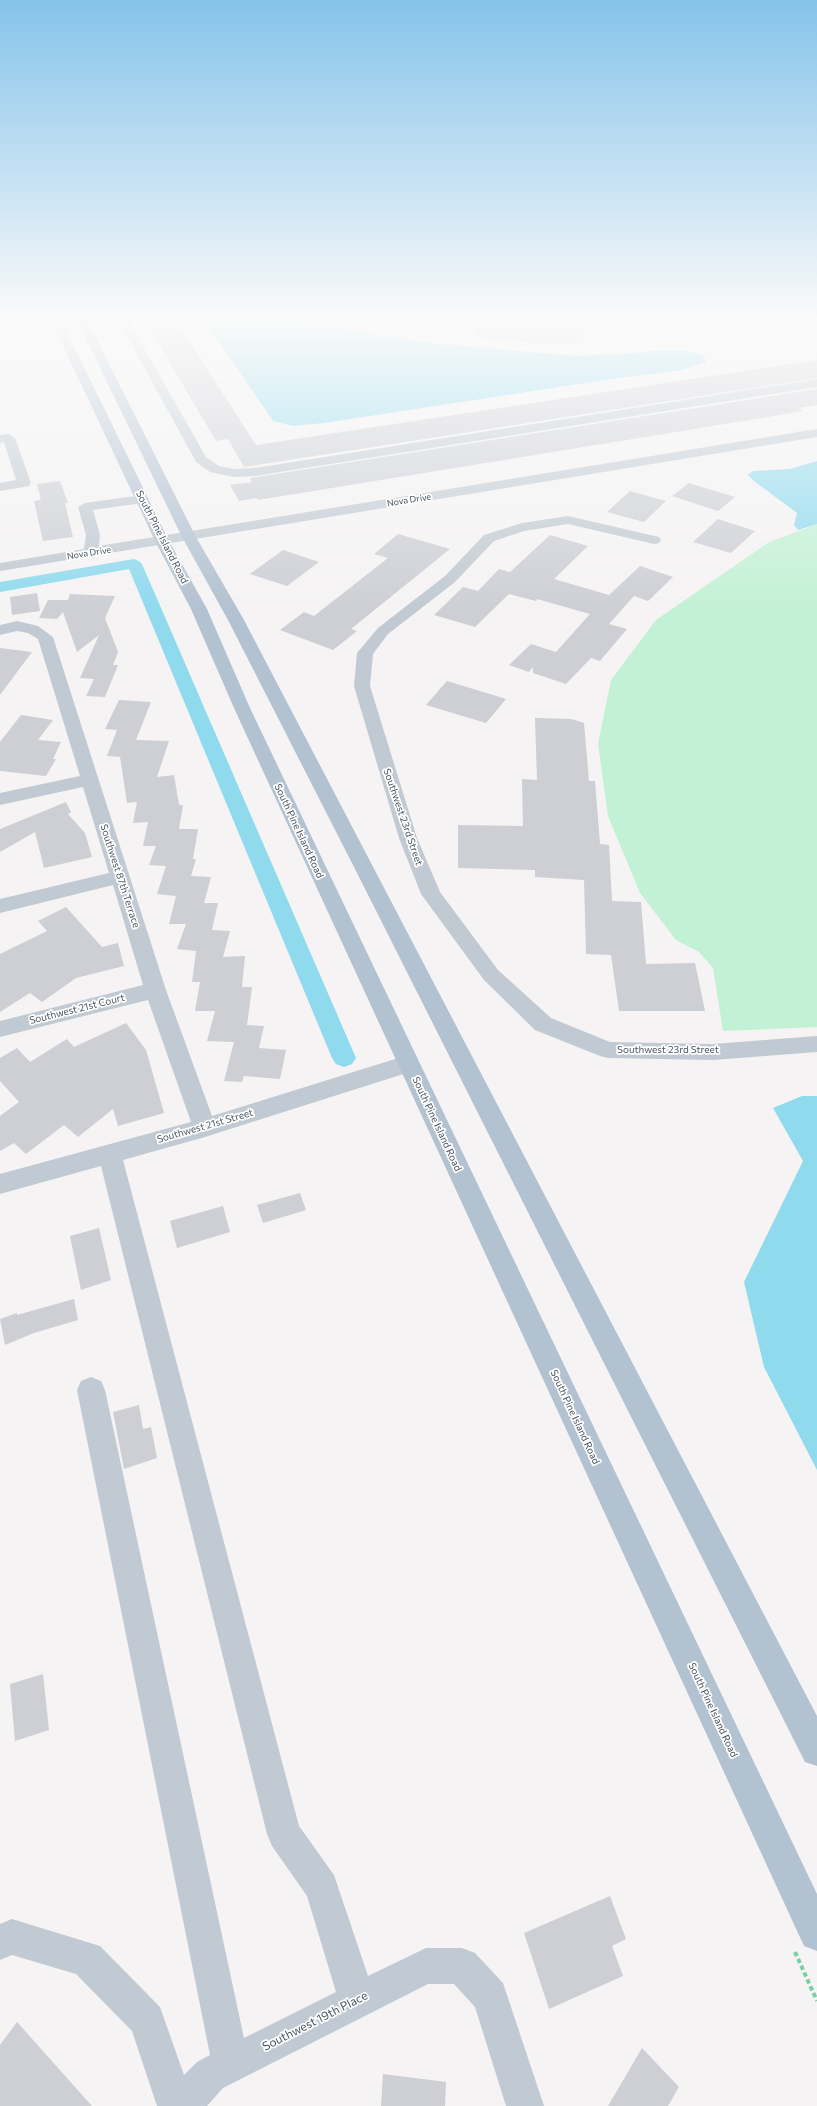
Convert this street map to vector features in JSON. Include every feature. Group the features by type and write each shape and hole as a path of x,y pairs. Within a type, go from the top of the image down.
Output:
{"main road":[{"name":"South Pine Island Road","path":"101,414 162,541 199,609 242,708 408,1064 817,1933"},
{"path":"128,414 189,537 236,620 366,869 817,1750"}],"street":[{"path":"176,414 201,459 208,466 223,471 255,472 619,414"},
{"name":"Nova Drive","path":"0,567 817,433"},
{"path":"0,439 9,438 24,483 0,487"},
{"path":"91,552 93,535 85,507 142,499"},
{"name":"Southwest 23rd Street","path":"654,540 595,525 568,520 522,527 489,538 450,579 383,631 365,653 362,686 408,838 431,894 490,974 542,1024 608,1050 714,1052 817,1044"},
{"name":"Southwest 87th Terrace","path":"0,630 17,626 33,629 45,637 155,990 205,1128"},
{"path":"0,799 89,780"},
{"path":"0,906 121,877"},
{"name":"Southwest 21st Court","path":"0,1030 155,990"},
{"name":"Southwest 21st Street","path":"0,1184 205,1128 408,1064"},
{"path":"109,1153 284,1834 322,1887 357,2000"},
{"path":"91,1390 231,2065"},
{"path":"0,1942 12,1938 88,1959 147,2020 176,2106"},
{"name":"Southwest 19th Place","path":"182,2106 210,2075 357,2000 426,1966 462,1966 490,1996 525,2106"}],"green space":[{"path":"817,524 817,1027 723,1031 713,968 699,952 676,940 640,893 608,816 598,744 611,680 656,620 769,542"}],"water":[{"path":"268,414 381,414 293,426 273,421"},
{"path":"817,461 817,524 798,530 794,525 797,513 748,475 753,471 790,469"},
{"path":"802,1096 817,1096 817,1470 764,1367 744,1282 803,1161 773,1108"}],"building":[{"path":"200,414 236,414 256,445 459,414 583,414 244,467 228,439 216,441"},
{"path":"656,414 784,414 258,500 257,498 239,501 230,485 252,482 250,478"},
{"path":"60,481 68,503 65,503 73,537 43,541 34,501 41,500 37,484"},
{"path":"689,483 735,497 718,511 672,496"},
{"path":"630,491 666,501 644,522 607,512"},
{"path":"718,519 755,531 731,553 693,542"},
{"path":"398,534 450,549 351,629 357,631 333,650 280,630 304,612 314,616 388,558 374,554"},
{"path":"550,535 588,546 554,579 609,595 640,566 673,577 648,601 634,596 609,624 627,629 600,661 591,658 566,684 533,673 533,667 529,672 509,665 531,644 556,652 590,614 537,599 536,601 509,594 475,627 434,615 463,587 478,591 499,569 510,572"},
{"path":"283,550 319,562 287,586 250,574"},
{"path":"37,593 40,611 12,615 10,597"},
{"path":"70,594 115,596 105,618 118,652 113,665 118,665 105,697 86,696 94,679 80,678 99,635 77,652 63,612 57,619 39,618 48,600 68,600"},
{"path":"0,648 32,652 0,695"},
{"path":"447,681 506,699 486,723 426,705"},
{"path":"119,700 151,702 136,740 169,741 157,777 174,775 179,805 183,805 179,829 198,829 193,859 196,859 191,876 211,877 204,903 218,903 212,930 230,931 223,957 245,956 242,987 252,987 247,1025 264,1026 259,1048 286,1050 280,1079 244,1076 242,1082 224,1081 234,1042 207,1041 215,1011 195,1011 200,982 192,982 196,951 177,949 186,924 169,924 176,896 157,894 166,866 149,865 156,846 143,846 148,822 133,823 137,802 127,803 120,757 107,756 117,730 105,729"},
{"path":"21,715 53,720 38,740 61,742 53,759 56,759 46,776 0,771 0,742"},
{"path":"535,718 571,719 584,723 589,781 595,781 600,844 609,845 612,901 641,902 646,964 695,963 705,1011 619,1011 611,955 586,954 584,880 535,877 535,870 458,868 458,825 523,826 522,779 537,780"},
{"path":"66,802 71,812 68,814 85,833 92,857 44,868 35,832 0,852 0,829"},
{"path":"66,907 102,947 118,943 124,966 76,978 42,1002 30,993 0,1012 0,954 47,931 38,921"},
{"path":"126,1023 146,1050 164,1113 118,1126 113,1109 78,1137 64,1125 26,1154 14,1143 0,1151 0,1116 19,1102 0,1081 0,1058 17,1048 30,1062 67,1039 74,1047"},
{"path":"300,1193 306,1210 263,1223 257,1205"},
{"path":"223,1206 230,1232 177,1248 170,1221"},
{"path":"99,1228 111,1280 81,1290 70,1236"},
{"path":"74,1299 78,1320 34,1333 5,1345 0,1319 17,1313 17,1315"},
{"path":"139,1405 143,1429 151,1427 157,1458 124,1469 113,1412"},
{"path":"43,1674 49,1730 15,1741 10,1684"},
{"path":"610,1896 626,1939 612,1946 623,1976 549,2009 524,1933"},
{"path":"17,2022 92,2106 0,2106 0,2045"},
{"path":"642,2048 679,2087 668,2106 608,2106"},
{"path":"383,2074 446,2082 445,2106 381,2106"}],"waterway":[{"path":"0,587 134,564 344,1058"}]}
